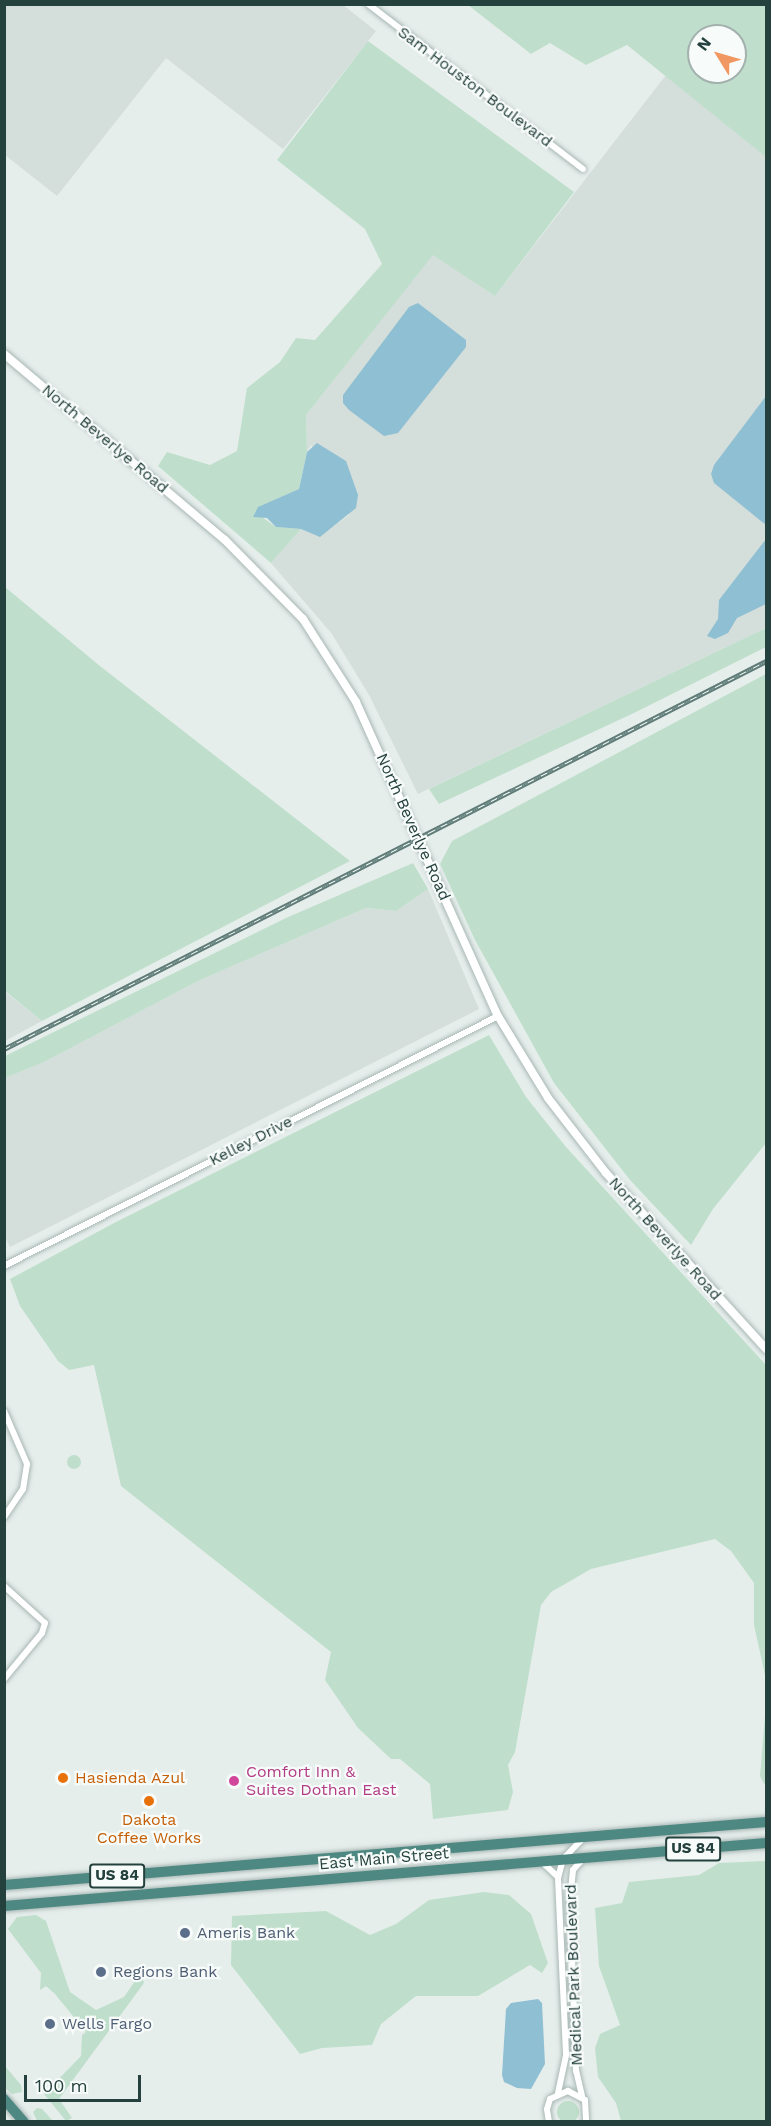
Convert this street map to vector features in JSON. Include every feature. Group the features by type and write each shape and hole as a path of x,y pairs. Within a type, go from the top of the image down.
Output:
{"highway":[{"name":"East Main Street","path":"4,1885 766,1822"},
{"name":"East Main Street","path":"4,1906 766,1843"},
{"path":"7,2107 24,2121"}],"street":[{"name":"Sam Houston Boulevard","path":"368,4 583,169"},
{"name":"North Beverlye Road","path":"4,354 232,547 303,619 332,661 370,729 498,1016 548,1098 588,1152 766,1350"},
{"name":"Kelley Drive","path":"4,1266 498,1016"},
{"path":"4,1411 27,1464 23,1489 4,1517"},
{"path":"4,1586 45,1623 42,1633 4,1679"},
{"name":"Medical Park Boulevard","path":"549,2121 548,2104 558,2093 566,2054 558,1878 563,1859 585,1837"},
{"name":"Medical Park Boulevard","path":"585,1858 570,1880 576,2071 582,2096 589,2110 586,2121"},
{"name":"Medical Park Boulevard","path":"542,1861 558,1878"},
{"path":"558,2093 568,2091 582,2096"}],"shaded area":[{"path":"4,5 343,5 376,31 283,149 166,58 57,196 5,155"},
{"path":"666,75 766,157 766,628 418,794 369,695 332,634 271,563 301,529 320,536 349,515 311,445 307,452 306,415 433,254 495,296"},
{"path":"428,889 479,1009 10,1247 5,1237 5,1078 44,1062 200,980 366,908 396,911"},
{"path":"4,991 42,1021 5,1041 4,1041"}],"green space":[{"path":"468,5 766,5 766,157 627,45 586,65 550,43 531,54"},
{"path":"368,41 574,192 495,296 433,255 306,415 307,452 299,489 259,507 262,517 276,527 301,529 271,563 158,466 167,452 210,465 237,451 247,388 280,362 296,338 315,340 382,264 365,229 277,160"},
{"path":"5,587 100,666 350,861 42,1021 5,991"},
{"path":"766,628 766,647 636,712 439,804 429,789"},
{"path":"766,674 766,1143 713,1209 691,1245 630,1180 554,1083 475,940 440,864 452,841"},
{"path":"413,863 428,889 396,911 366,908 200,980 44,1062 5,1078 5,1056 286,918"},
{"path":"489,1035 526,1097 566,1147 766,1365 766,1680 754,1625 754,1583 731,1551 715,1539 591,1569 551,1592 541,1605 515,1752 508,1765 513,1792 508,1810 433,1819 430,1784 400,1759 391,1759 358,1728 325,1680 331,1652 121,1486 94,1365 69,1370 58,1361 20,1306 10,1279 114,1223"},
{"path":"74,1455 79,1457 81,1462 79,1467 74,1469 69,1467 67,1462 69,1457"},
{"path":"766,1704 766,1782 764,1784 760,1776"},
{"path":"766,1861 766,2121 621,2121 616,2103 598,2077 595,2048 600,2034 620,2025 599,1966 595,1908 622,1903 629,1882 699,1875 719,1863"},
{"path":"484,1892 509,1895 531,1914 548,1963 542,1973 530,1965 478,1996 416,1996 381,2024 372,2045 322,2048 300,2054 231,1965 232,1916 326,1911 370,1935 396,1924 429,1900"},
{"path":"36,1915 46,1921 70,1992 96,2010 124,1997 137,1978 142,1977 144,1983 59,2099 72,2118 66,2121 44,2094 81,2056 82,2035 86,2032 55,1994 46,1986 40,1990 41,1973 8,1929 17,1917"},
{"path":"5,2066 21,2085 22,2092 12,2094 5,2088"},
{"path":"568,2101 576,2104 579,2112 576,2120 568,2123 560,2120 557,2112 560,2104"},
{"path":"37,2108 42,2109 53,2121 37,2121 33,2112"}],"water":[{"path":"418,303 466,340 466,347 398,433 384,436 349,410 343,403 343,395 409,307"},
{"path":"766,396 766,525 714,483 711,474 714,465"},
{"path":"317,443 346,461 358,495 356,508 320,537 301,529 276,527 267,518 253,517 258,507 299,489 307,452"},
{"path":"766,539 766,604 737,618 728,633 715,639 707,636 718,619 719,600"},
{"path":"538,1999 542,2003 545,2064 531,2089 517,2088 504,2082 502,2075 506,2009 511,2003"}],"railway":[{"path":"4,1049 766,661"}],"place":[{"name":"Hasienda Azul","path":"63,1778"},
{"name":"Comfort Inn & Suites Dothan East","path":"234,1781"},
{"name":"Dakota Coffee Works","path":"149,1801"},
{"name":"Ameris Bank","path":"185,1933"},
{"name":"Regions Bank","path":"101,1972"},
{"name":"Wells Fargo","path":"50,2024"}]}
